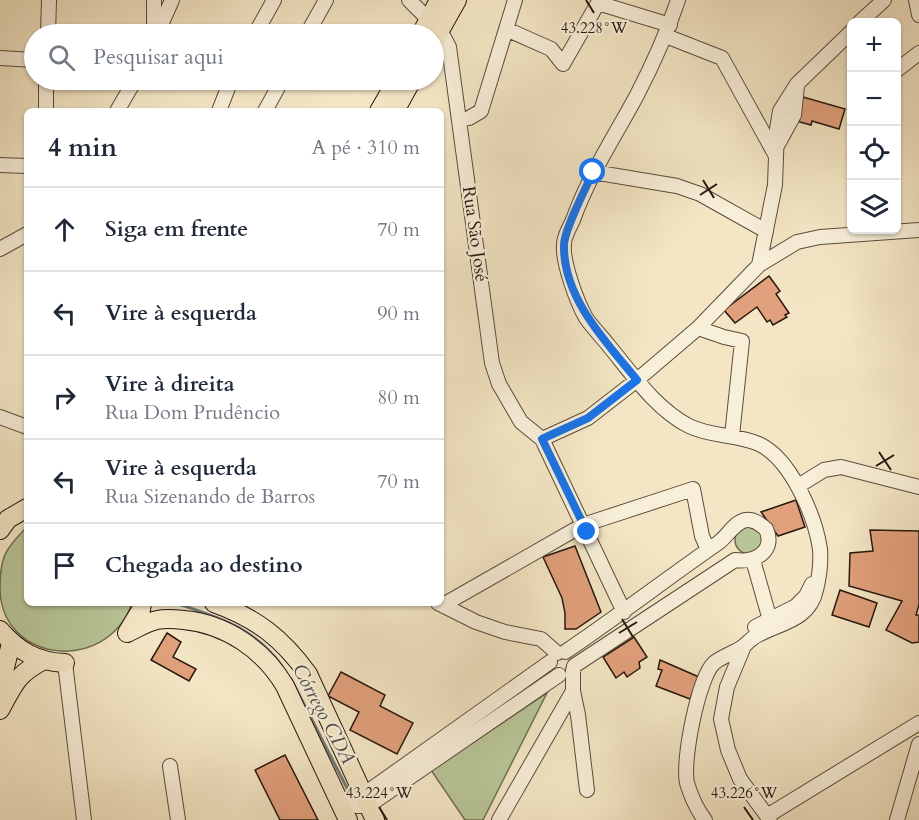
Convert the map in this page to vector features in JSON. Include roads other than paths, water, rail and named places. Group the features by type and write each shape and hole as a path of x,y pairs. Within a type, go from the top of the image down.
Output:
{"main road":[{"path":"433,24 439,0"},
{"path":"437,24 457,0"},
{"path":"381,108 391,90"},
{"path":"397,108 407,90"},
{"path":"3,522 24,510"},
{"path":"142,606 127,633 155,620 201,622 227,631 250,646 279,675 338,800 360,811"},
{"path":"223,606 240,612 267,629 298,660 308,674 360,811"},
{"path":"5,636 25,653 44,660 65,663"},
{"path":"0,682 3,676 5,636"},
{"path":"0,710 16,680 26,669 44,660"}],"street":[{"path":"49,24 50,0"},
{"path":"154,0 155,24"},
{"path":"160,24 172,0"},
{"path":"261,24 274,0"},
{"path":"313,24 326,0"},
{"path":"409,0 426,24"},
{"path":"459,120 469,118 481,111 515,0"},
{"path":"678,0 668,30 638,94 593,172 564,243 568,273 586,317 637,380 669,414 691,427 711,434 732,436 759,444 770,451 786,467 798,486 811,516 820,550 817,584 810,608 797,618 755,636 744,646 714,664"},
{"path":"864,18 884,0"},
{"path":"916,0 919,15"},
{"path":"506,29 551,49 563,64 598,3 668,30 722,58 777,151"},
{"path":"759,265 775,185 780,111 797,84 847,36"},
{"name":"Rua São José","path":"444,43 449,47 492,363 499,384 521,422 542,439"},
{"path":"901,67 919,53"},
{"path":"0,58 24,59"},
{"path":"777,151 794,115 797,84"},
{"path":"46,90 46,108"},
{"path":"119,108 129,90"},
{"path":"220,108 227,90"},
{"path":"267,108 277,90"},
{"path":"780,111 783,117 789,118 794,115"},
{"path":"0,165 24,166"},
{"path":"593,172 677,186 700,194 766,231"},
{"path":"615,638 624,612 542,439 588,418 698,328 759,265 797,242 820,237 919,230"},
{"path":"0,249 24,236"},
{"path":"698,328 724,338 742,341 732,436"},
{"path":"798,486 824,470 841,468 919,487"},
{"path":"444,602 584,525 693,489 702,536 708,550"},
{"path":"753,520 766,529 769,541 761,555 753,560 735,560 615,638 360,811 558,656 624,612 724,539 739,523 753,520"},
{"path":"753,560 770,620"},
{"path":"705,820 698,812 687,782 685,760 697,704 707,675 714,664 743,635 752,628 796,606 817,584"},
{"path":"444,606 505,632 541,639 558,656 571,656 567,672 578,715 587,790"},
{"path":"744,646 727,687 721,719 740,779 769,818 919,723"},
{"path":"558,656 552,670 567,672"},
{"path":"65,663 84,820"},
{"path":"499,820 573,691"},
{"path":"559,714 568,712 578,715"},
{"path":"897,820 919,744"},
{"path":"170,766 178,820"}],"waterway":[{"name":"Córrego CDA","path":"184,606 221,619 248,633 260,642 282,666"},
{"name":"Córrego CDA","path":"291,679 349,792"}]}
